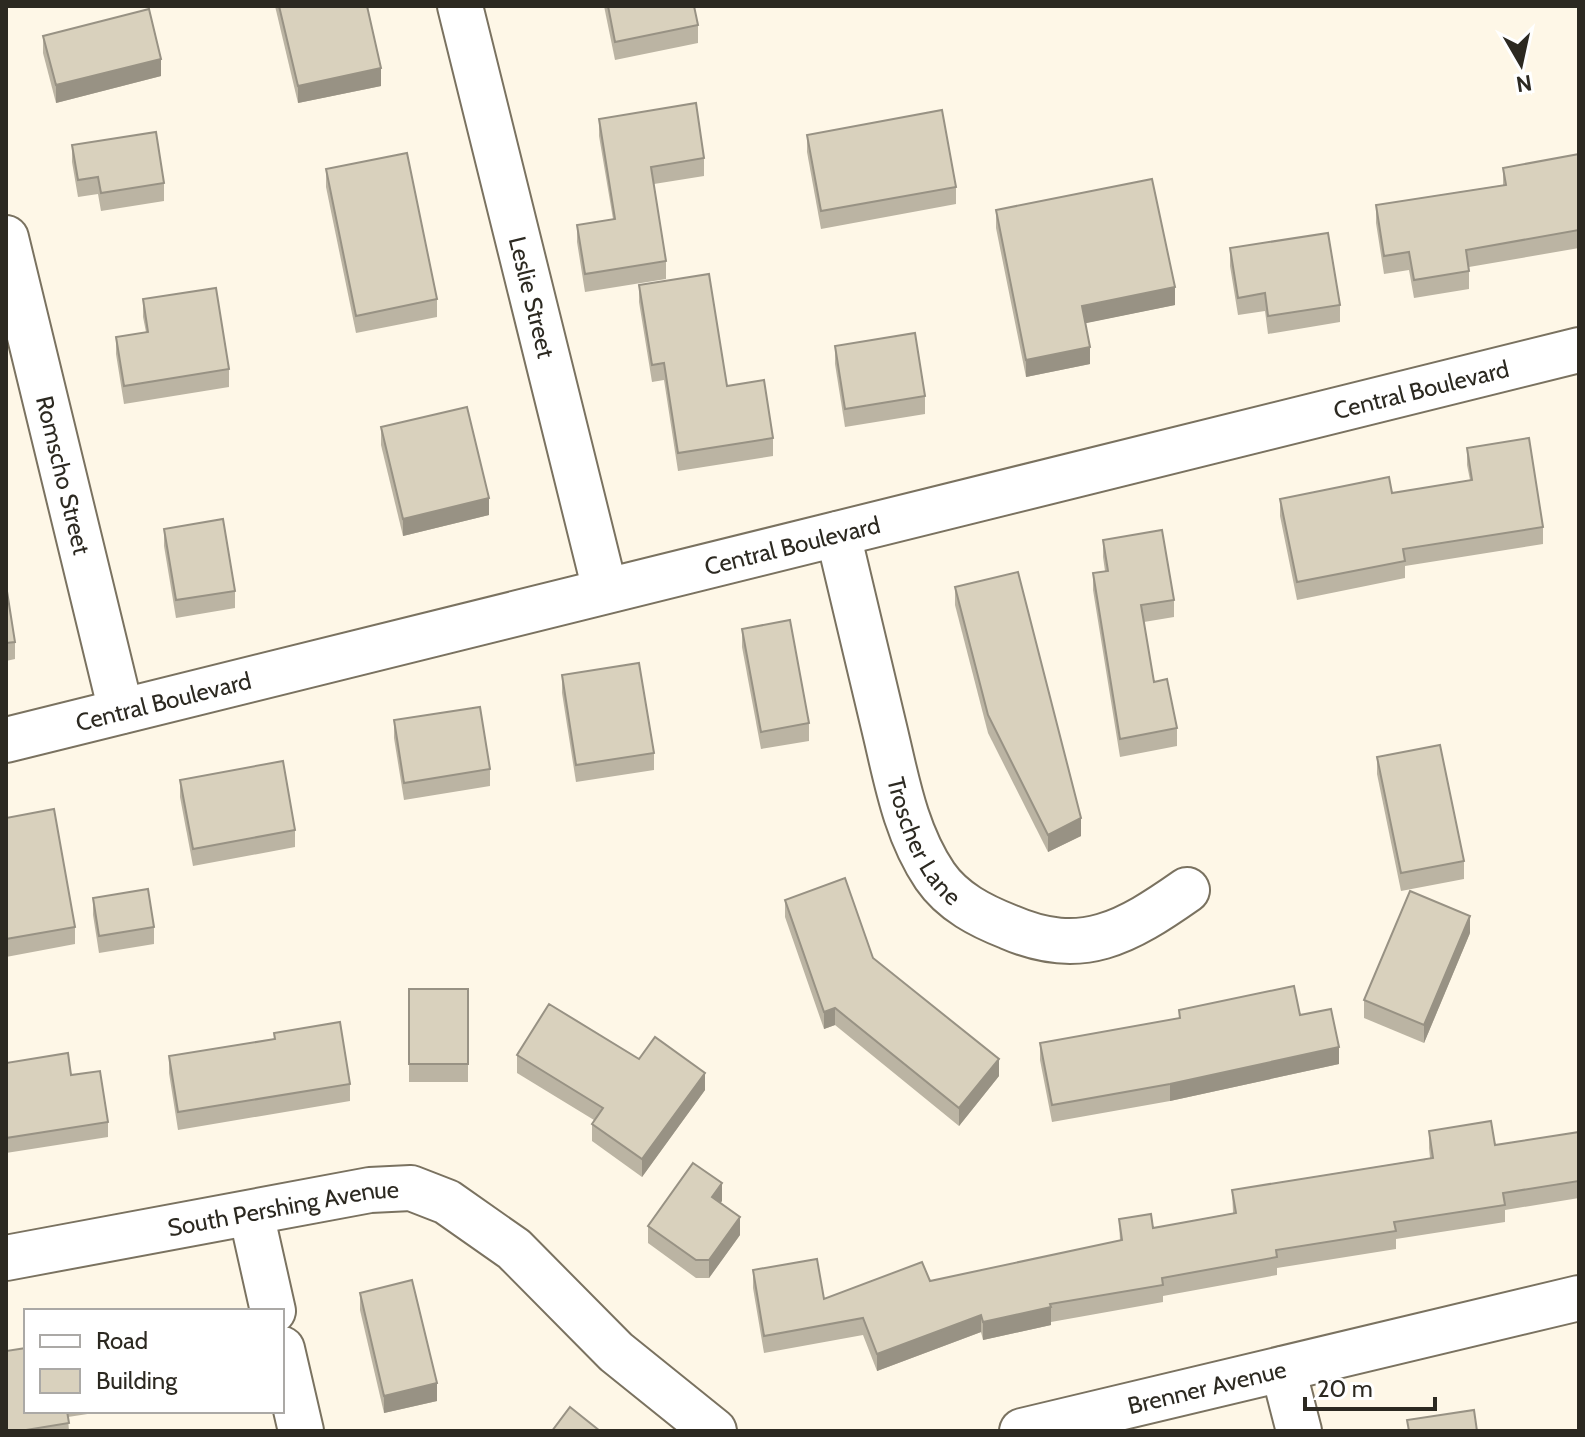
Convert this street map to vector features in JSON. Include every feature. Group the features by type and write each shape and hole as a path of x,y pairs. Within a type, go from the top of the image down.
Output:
{"street":[{"name":"Leslie Street","path":"460,6 605,590"},
{"name":"Romscho Street","path":"6,238 121,711"},
{"name":"Central Boulevard","path":"6,740 1579,350"},
{"name":"Troscher Lane","path":"838,534 908,827 936,879 971,911 1029,936 1070,942 1104,937 1142,922 1187,890"},
{"name":"South Pershing Avenue","path":"6,1258 370,1190 411,1188 447,1202 514,1249 616,1352 714,1431"},
{"path":"251,1213 273,1309"},
{"name":"Brenner Avenue","path":"1022,1431 1579,1298"},
{"path":"284,1358 301,1431"},
{"path":"1283,1369 1299,1431"}],"building":[{"path":"279,6 367,6 381,68 298,86"},
{"path":"608,6 694,6 698,25 615,42"},
{"path":"149,9 161,59 56,85 43,36"},
{"path":"696,103 704,158 651,167 666,261 585,274 577,225 615,219 599,119"},
{"path":"942,110 956,187 821,211 807,135"},
{"path":"156,132 164,183 101,193 98,177 78,180 72,145"},
{"path":"407,153 437,299 356,316 326,169"},
{"path":"1579,154 1579,230 1466,250 1469,271 1414,280 1409,252 1384,256 1376,205 1506,185 1503,168"},
{"path":"1152,179 1175,287 1082,306 1090,347 1026,360 996,210"},
{"path":"1328,233 1340,305 1268,316 1265,293 1238,298 1230,248"},
{"path":"709,274 727,386 764,380 773,438 678,453 664,363 652,365 639,285"},
{"path":"216,288 229,369 124,386 116,337 148,332 143,299"},
{"path":"915,333 925,396 845,409 835,346"},
{"path":"467,407 489,498 403,519 381,427"},
{"path":"1529,438 1543,527 1403,549 1405,561 1297,582 1280,499 1389,477 1392,493 1472,480 1467,448"},
{"path":"223,519 235,591 176,600 164,529"},
{"path":"1162,530 1174,600 1141,605 1154,682 1167,679 1177,728 1120,739 1093,573 1108,571 1103,540"},
{"path":"1018,572 1081,818 1048,835 988,715 955,587"},
{"path":"6,585 15,642 6,643"},
{"path":"790,620 809,723 761,732 742,629"},
{"path":"639,663 654,753 576,765 562,675"},
{"path":"480,707 490,769 404,783 394,720"},
{"path":"1440,745 1464,861 1401,873 1377,757"},
{"path":"283,761 295,830 193,849 180,780"},
{"path":"54,809 75,927 6,939 6,818"},
{"path":"845,878 873,958 999,1059 959,1108 835,1008 824,1012 785,900"},
{"path":"148,889 154,927 99,936 93,898"},
{"path":"1410,891 1470,916 1424,1025 1364,1000"},
{"path":"1294,986 1300,1015 1331,1009 1339,1047 1170,1084 1052,1105 1040,1043 1180,1018 1179,1010"},
{"path":"409,989 468,989 468,1064 409,1064"},
{"path":"549,1004 639,1059 655,1037 705,1073 642,1159 592,1124 603,1108 517,1055"},
{"path":"340,1022 350,1084 178,1112 169,1056 275,1039 274,1033"},
{"path":"68,1053 71,1075 100,1071 108,1122 6,1138 6,1063"},
{"path":"1491,1121 1495,1145 1579,1132 1579,1181 1503,1193 1505,1205 1394,1222 1396,1231 1276,1250 1277,1257 1162,1278 1163,1285 1050,1304 1051,1307 983,1322 981,1315 877,1354 863,1318 764,1336 753,1270 817,1259 824,1299 922,1262 930,1281 1122,1240 1119,1219 1151,1214 1153,1228 1236,1213 1232,1190 1433,1158 1429,1131"},
{"path":"693,1163 722,1183 712,1197 740,1217 709,1260 696,1260 648,1226"},
{"path":"412,1280 437,1383 384,1396 360,1293"},
{"path":"24,1348 24,1413 67,1413 69,1423 6,1431 6,1351"},
{"path":"570,1407 600,1431 552,1431"},
{"path":"1474,1410 1477,1431 1409,1431 1407,1420"}]}
